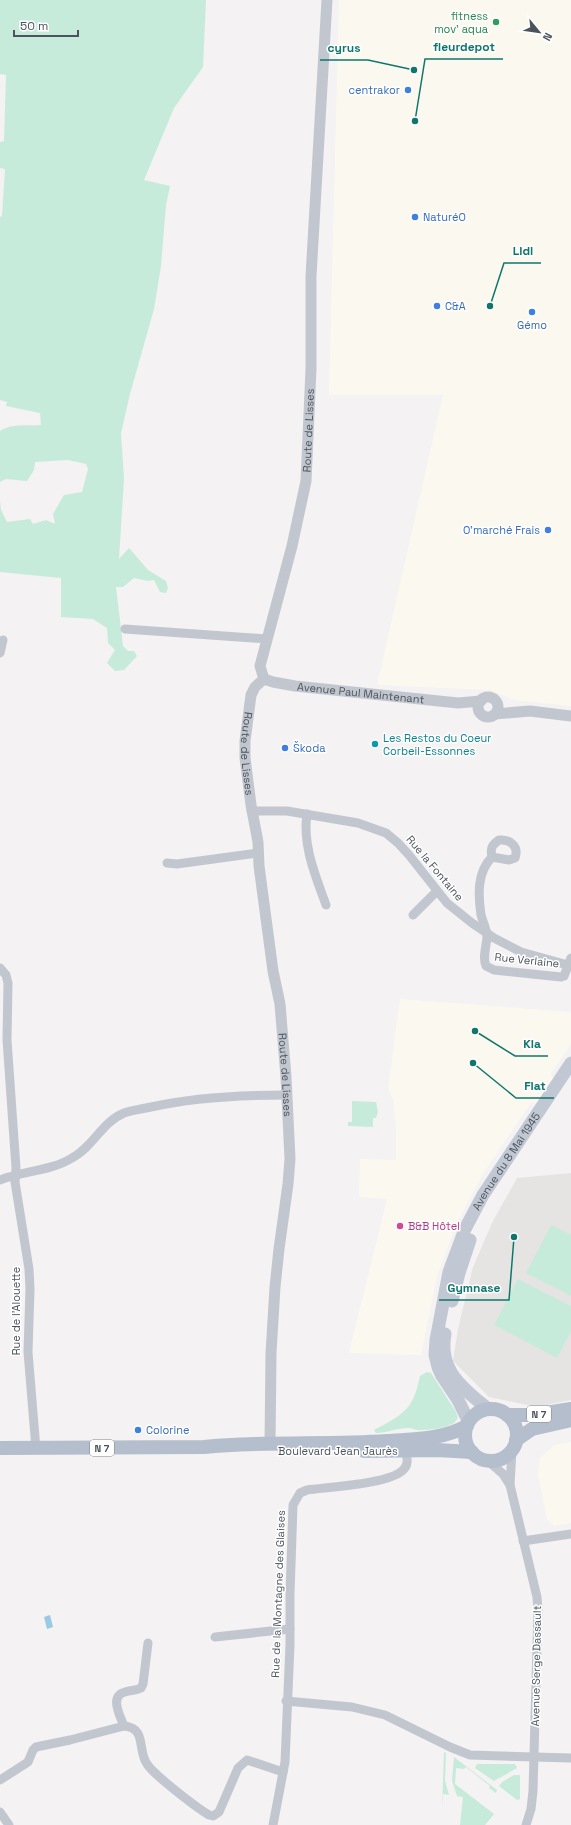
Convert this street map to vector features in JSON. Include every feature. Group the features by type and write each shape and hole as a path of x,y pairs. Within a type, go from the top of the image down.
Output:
{"main road":[{"name":"Avenue du 8 Mai 1945","path":"468,1424 458,1400 442,1376 435,1355 436,1340 449,1272 466,1229 483,1195 571,1063"},
{"name":"Avenue du 8 Mai 1945","path":"488,1409 455,1380 447,1365 444,1339 454,1293 465,1253 485,1208 500,1181 571,1078"},
{"path":"488,1409 498,1410 507,1415 514,1424 514,1445 500,1459 487,1460 476,1456 466,1442 468,1424 477,1413 488,1409"},
{"name":"N 7","path":"507,1415 534,1415 571,1409"},
{"name":"N 7","path":"514,1445 532,1429 571,1420"},
{"name":"Boulevard Jean Jaurès","path":"204,1448 233,1444 336,1444 426,1438 446,1435 468,1424"},
{"name":"Boulevard Jean Jaurès","path":"0,1448 204,1448 230,1451 406,1450 472,1452"}],"street":[{"name":"Route de Lisses","path":"270,1444 271,1353 275,1287 278,1249 288,1184 290,1159 284,1045 280,1004 273,971 257,837 251,811 246,775 245,741 251,695 255,687 264,679 260,666 298,523 307,471 311,369 311,276 327,0"},
{"path":"125,629 267,639"},
{"path":"0,653 3,640"},
{"name":"Avenue Paul Maintenant","path":"264,679 295,686 480,706"},
{"path":"530,711 495,714 486,717 480,706 484,698 491,697 497,702 530,711 571,716"},
{"path":"495,714 498,709 497,702"},
{"name":"Rue la Fontaine","path":"251,811 287,811 307,814 358,823 386,833 409,855 436,892 458,913 486,933 521,952 570,963"},
{"path":"307,814 305,827 307,838 316,878 326,906"},
{"path":"167,863 177,864 258,853"},
{"path":"486,933 481,909 480,881 486,863 492,857"},
{"path":"413,915 436,892"},
{"name":"Rue Verlaine","path":"486,933 485,963 490,969 564,976 570,963"},
{"name":"Rue de l'Alouette","path":"0,968 6,975 8,983 8,1040 16,1174 15,1182 29,1269 30,1289 28,1352 36,1449"},
{"path":"0,1180 16,1174 60,1164 73,1158 90,1144 109,1122 124,1113 166,1104 223,1096 286,1095"},
{"name":"Avenue Serge Dassault","path":"514,1445 510,1485 538,1597 533,1800 526,1825"},
{"name":"Rue de la Montagne des Glaises","path":"273,1825 283,1772 290,1629 292,1512 296,1498 300,1493 307,1490 372,1481 394,1475 403,1471 406,1467 406,1450"},
{"name":"Avenue Serge Dassault","path":"487,1460 503,1474 510,1485"},
{"path":"523,1541 571,1534"},
{"path":"215,1636 290,1629"},
{"path":"124,1726 116,1704 117,1698 120,1694 141,1688 143,1684 148,1643"},
{"path":"286,1701 352,1707 385,1714 450,1747 470,1755 571,1758"},
{"path":"0,1780 28,1762 33,1750 36,1747 124,1726 132,1728 138,1732 144,1759 152,1771 215,1820 238,1768 242,1763 247,1760 283,1772"},
{"path":"0,1812 9,1825"}],"shaded area":[{"path":"339,0 571,0 571,706 514,700 491,690 377,685 443,395 329,395"},
{"path":"400,999 571,1012 571,1044 550,1075 554,1078 537,1103 531,1103 484,1172 457,1223 437,1276 421,1355 349,1353 387,1199 359,1197 360,1159 396,1160 396,1128 393,1099 388,1089"},
{"path":"571,1173 571,1400 537,1407 489,1397 453,1361 458,1329 473,1267 492,1223 517,1178"},
{"path":"571,1442 571,1523 554,1526 547,1519 538,1475 540,1458 554,1445"}],"green space":[{"path":"0,0 206,0 203,67 174,108 144,180 170,186 166,205 161,266 154,309 130,394 121,433 124,479 119,559 129,548 148,570 166,581 168,588 166,593 160,592 154,580 148,581 134,578 123,587 116,587 123,646 128,651 134,651 137,656 124,670 115,671 107,663 115,650 108,643 107,628 93,619 61,617 61,578 0,572 0,501 1,510 7,522 30,519 33,524 46,520 55,524 53,514 64,495 82,492 88,469 86,464 68,460 35,462 34,470 27,481 6,479 0,482 0,431 4,428 20,425 41,425 40,413 6,406 7,402 0,400 0,217 2,216 5,169 0,168 0,142 4,141 6,75 0,74"},
{"path":"352,1101 376,1102 378,1112 376,1118 373,1118 373,1127 348,1126 348,1122 352,1122"},
{"path":"551,1225 571,1235 571,1296 526,1273"},
{"path":"518,1279 571,1306 571,1331 557,1358 494,1325"},
{"path":"427,1372 431,1373 456,1412 458,1418 454,1423 441,1428 418,1430 405,1428 376,1433 374,1430 393,1420 406,1410 414,1397 420,1376"},
{"path":"444,1752 446,1753 445,1781 449,1795 443,1794 442,1809"},
{"path":"454,1757 497,1790 496,1793 489,1788 490,1786 466,1767 464,1769 456,1768 455,1784 494,1814 485,1825 460,1825 463,1797 457,1796 452,1781"},
{"path":"477,1764 515,1764 517,1768 494,1781 475,1768"},
{"path":"514,1775 520,1775 520,1799 517,1800 499,1786 502,1782"}],"water":[{"path":"50,1615 53,1627 47,1629 44,1617"}],"place":[{"name":"fitness mov' aqua","path":"496,22"},
{"name":"cyrus","path":"414,70"},
{"name":"centrakor","path":"408,90"},
{"name":"fleurdepot","path":"415,121"},
{"name":"NaturéO","path":"415,217"},
{"name":"C&A","path":"437,306"},
{"name":"Lidl","path":"490,306"},
{"name":"Gémo","path":"532,312"},
{"name":"O'marché Frais","path":"548,530"},
{"name":"Les Restos du Coeur Corbeil-Essonnes","path":"375,744"},
{"name":"Škoda","path":"285,748"},
{"name":"Kia","path":"475,1031"},
{"name":"Fiat","path":"473,1063"},
{"name":"B&B Hôtel","path":"400,1226"},
{"name":"Gymnase","path":"514,1237"},
{"name":"Colorine","path":"138,1430"}]}
